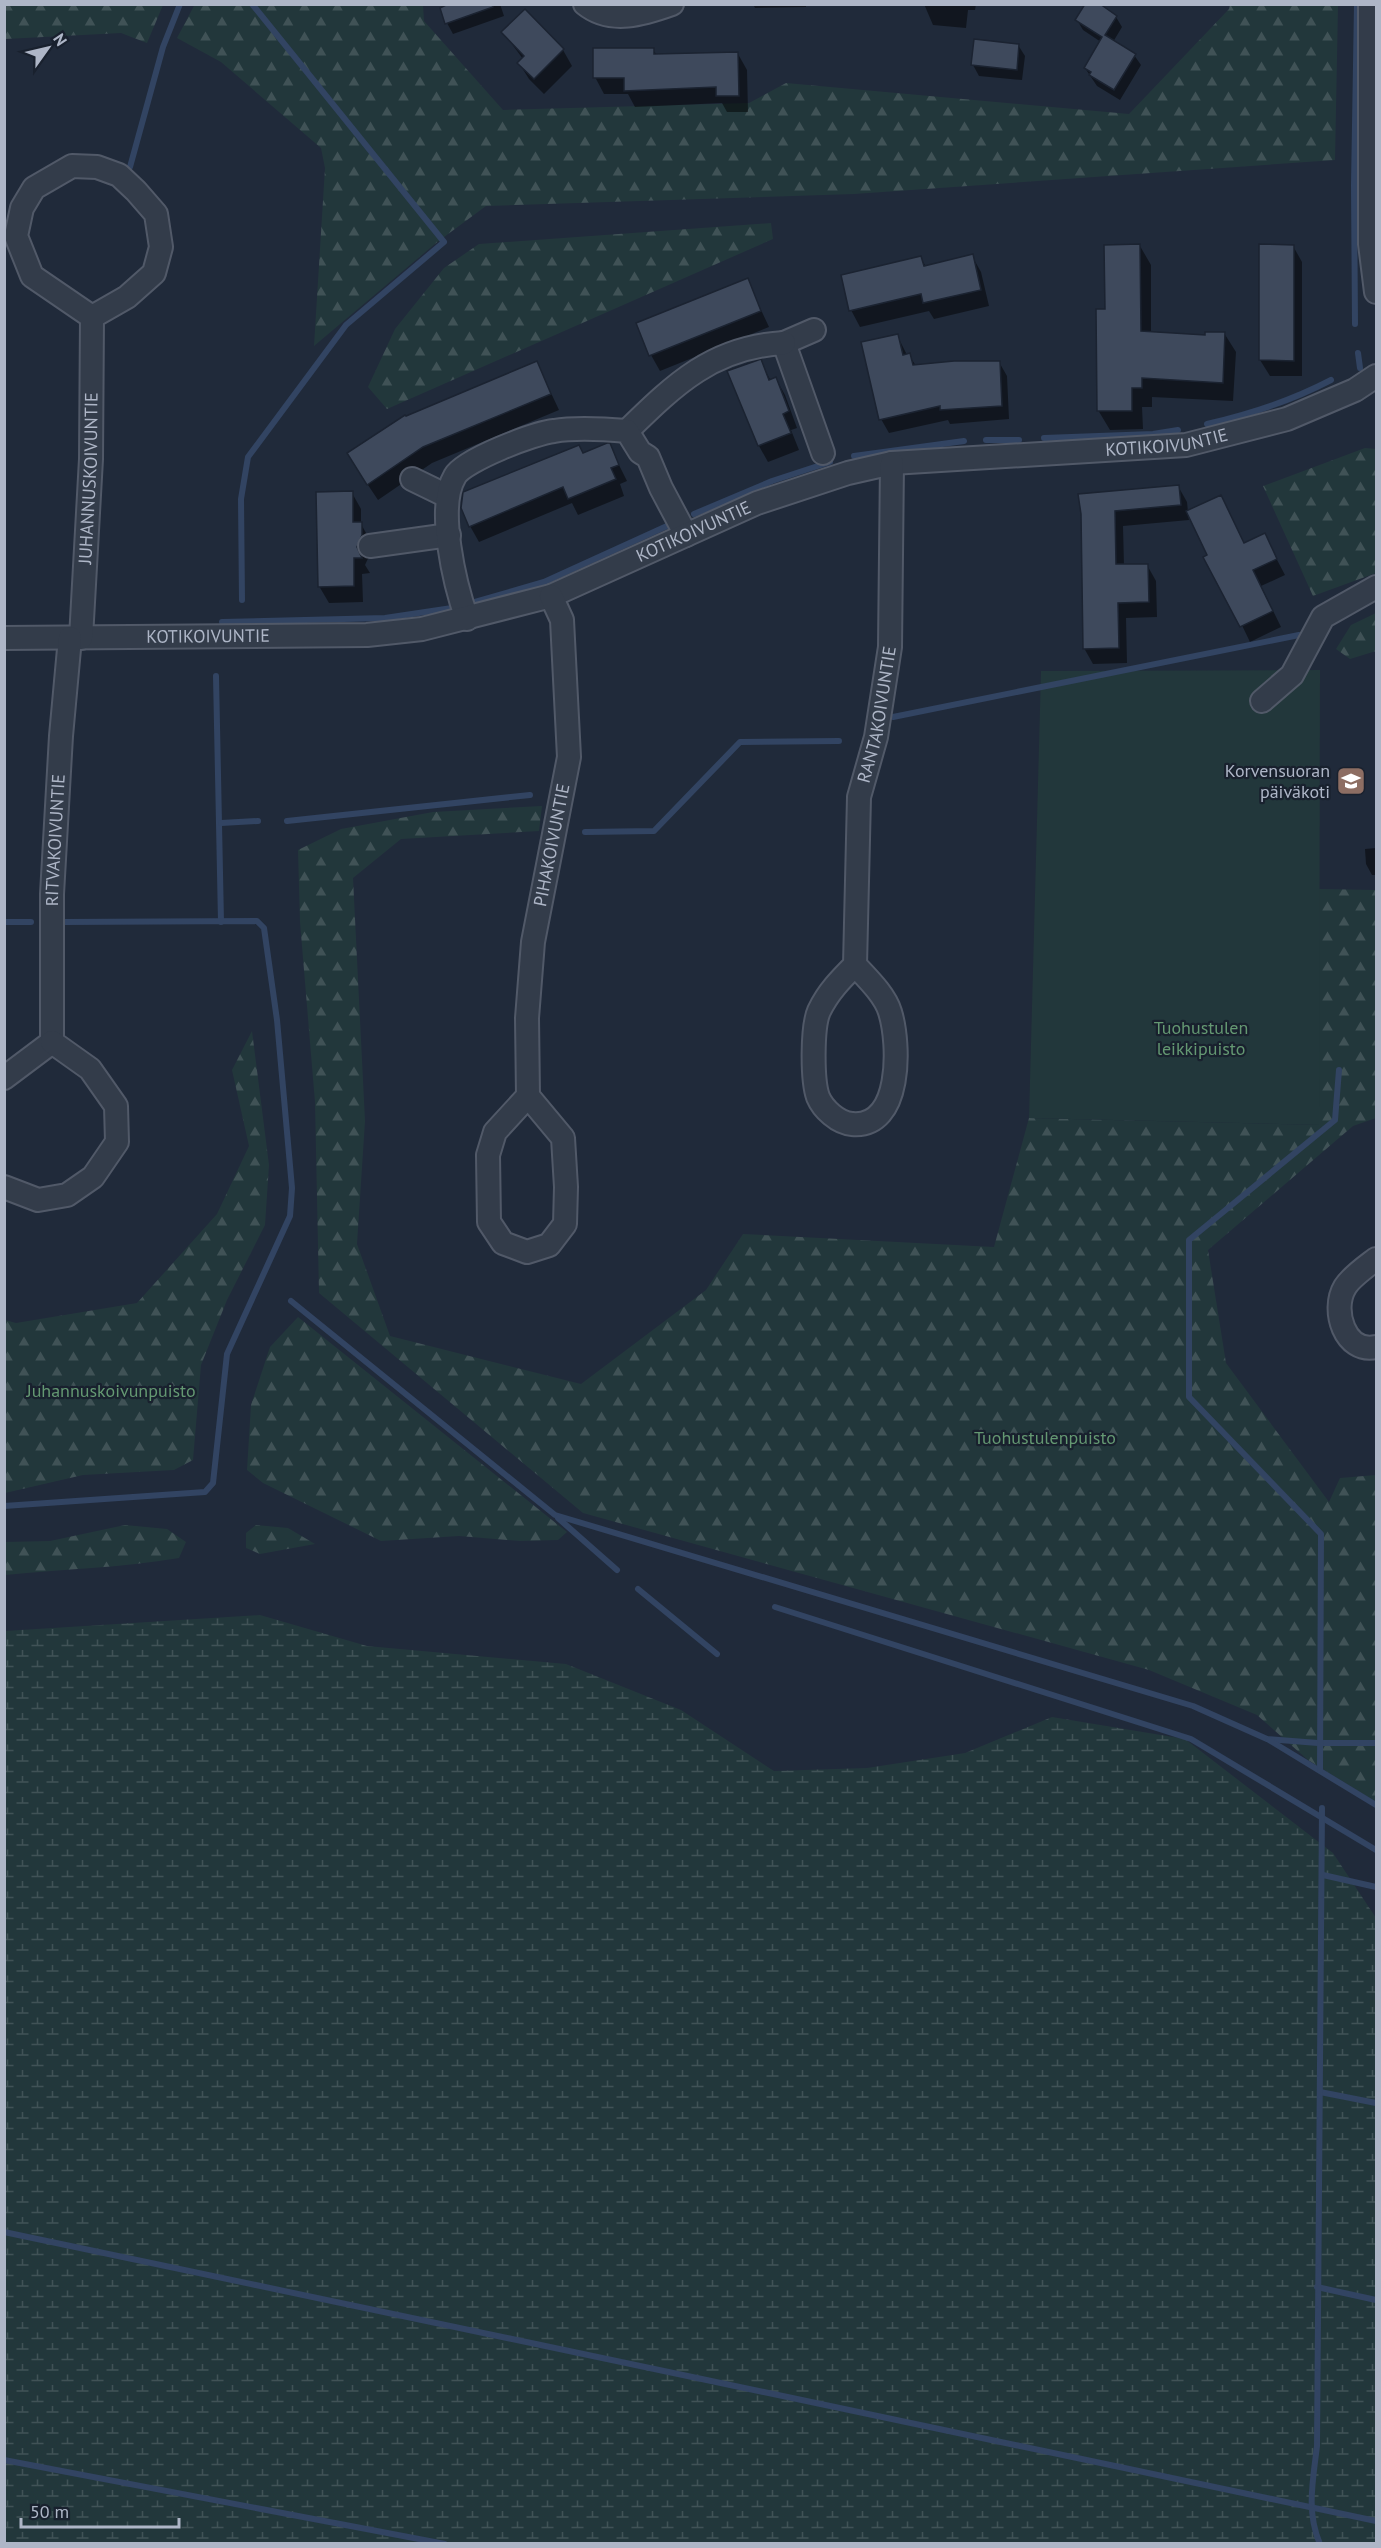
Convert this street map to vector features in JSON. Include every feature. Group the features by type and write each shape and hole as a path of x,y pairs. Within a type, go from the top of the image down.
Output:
{"street":[{"path":"585,4 611,17 644,14 672,4"},
{"path":"1370,4 1370,244 1377,292"},
{"path":"72,166 97,168 119,175 128,183 156,214 161,247 154,273 127,297 92,317 32,276 16,236 22,208 34,188 72,166"},
{"name":"JUHANNUSKOIVUNTIE","path":"75,638 91,459 92,317"},
{"path":"467,619 459,596 449,535 447,495 456,473 493,451 553,431 627,431 665,393 701,366 753,345 784,343 814,330"},
{"path":"784,343 823,453"},
{"name":"KOTIKOIVUNTIE","path":"4,638 367,635 422,629 551,596 757,503 848,473 892,463 1186,445 1287,419 1355,390 1377,376"},
{"path":"627,431 640,452 648,457 686,535"},
{"name":"RANTAKOIVUNTIE","path":"855,965 859,797 876,737 890,648 892,463"},
{"path":"412,479 447,495"},
{"path":"370,546 449,535"},
{"path":"1262,701 1292,675 1323,617 1377,587"},
{"name":"PIHAKOIVUNTIE","path":"528,1096 527,1018 534,942 568,757 562,620 551,596"},
{"name":"RITVAKOIVUNTIE","path":"52,1042 52,894 61,736 75,638"},
{"path":"855,965 877,990 890,1011 896,1060 892,1094 884,1110 868,1123 852,1124 836,1119 819,1097 814,1059 818,1013 831,989 855,965"},
{"path":"4,1078 52,1042 90,1069 116,1106 117,1142 93,1177 67,1195 38,1200 4,1187"},
{"path":"528,1096 563,1138 566,1187 565,1224 549,1245 527,1252 503,1244 489,1222 488,1155 495,1132 528,1096"},
{"path":"1377,1259 1345,1287 1337,1312 1347,1335 1360,1346 1377,1347"}],"green space":[{"path":"195,4 423,5 424,21 503,110 749,103 786,83 1129,114 1229,9 1230,5 1338,5 1335,160 854,194 486,206 436,243 314,346 325,168 321,148 221,62 177,38"},
{"path":"4,5 163,5 147,43 121,33 5,39"},
{"path":"771,223 773,239 387,409 368,387 395,329 444,268 479,244"},
{"path":"1365,448 1376,449 1376,573 1313,596 1263,486"},
{"path":"1376,613 1376,651 1350,659 1336,649 1351,625"},
{"name":"Tuohustulen leikkipuisto","path":"1320,670 1319,1125 1029,1118 1041,671"},
{"name":"Tuohustulenpuisto","path":"542,806 539,831 401,839 353,878 365,1121 357,1244 390,1336 581,1384 706,1290 743,1234 994,1247 1029,1118 1319,1125 1319,889 1376,890 1376,1118 1353,1126 1208,1250 1226,1363 1329,1502 1340,1478 1376,1475 1376,1802 1308,1760 1257,1715 1149,1670 583,1513 319,1293 315,1102 300,922 298,850 341,829 433,812"},
{"name":"Juhannuskoivunpuisto","path":"252,1031 269,1165 265,1225 227,1300 201,1365 193,1460 174,1470 83,1475 5,1493 5,1320 16,1323 137,1303 217,1214 249,1146 232,1070"},
{"path":"298,1317 567,1532 558,1540 520,1541 459,1536 381,1541 263,1483 247,1470 251,1405 270,1347"},
{"path":"125,1525 167,1529 186,1542 179,1558 5,1575 5,1542 50,1541"},
{"path":"256,1525 288,1528 315,1544 260,1554 246,1548 246,1533"},
{"path":"260,1615 367,1646 566,1664 681,1710 774,1771 867,1768 965,1753 1052,1717 1185,1739 1333,1853 1376,1918 1376,2543 5,2543 5,1631"}],"building":[{"path":"448,4 493,4 493,7 445,24 440,8"},
{"path":"1085,4 1100,4 1117,16 1105,35 1136,54 1114,90 1089,75 1091,72 1084,68 1102,37 1075,20"},
{"path":"525,9 564,49 534,79 517,63 524,56 501,32"},
{"path":"974,39 1019,44 1017,70 971,65"},
{"path":"593,48 654,48 654,54 738,52 739,96 716,96 716,87 624,91 624,78 593,78"},
{"path":"1140,244 1141,331 1205,335 1205,332 1225,332 1223,383 1142,378 1142,388 1132,388 1132,411 1097,411 1096,309 1105,309 1104,245"},
{"path":"1259,244 1294,245 1294,361 1259,360"},
{"path":"973,254 981,290 923,303 921,294 849,311 841,275 921,256 924,266"},
{"path":"748,278 761,311 649,356 636,323"},
{"path":"898,334 903,355 910,353 913,365 954,361 1000,361 1002,406 940,410 940,406 879,420 861,342"},
{"path":"761,359 769,380 776,377 789,411 783,414 791,433 758,446 727,371"},
{"path":"537,361 551,394 423,447 367,485 347,453 405,415"},
{"path":"610,443 619,465 611,468 616,479 568,499 563,487 469,527 461,508 463,492 579,445 583,453"},
{"path":"1179,485 1181,505 1115,511 1116,564 1148,564 1149,602 1118,603 1119,648 1083,649 1081,514 1078,494"},
{"path":"353,491 353,522 362,522 362,535 357,547 362,558 354,558 354,586 318,587 316,492"},
{"path":"1221,495 1244,543 1265,533 1277,559 1253,570 1273,611 1240,627 1203,557 1207,555 1186,511"}],"waterway":[{"path":"130,167 163,47 180,4"},
{"path":"242,600 241,499 248,457 346,325 444,242 252,4"},
{"path":"1355,324 1354,185 1357,4"},
{"path":"1358,353 1360,368"},
{"path":"1207,424 1270,406 1331,380"},
{"path":"1044,438 1153,434 1178,430"},
{"path":"986,440 1019,440"},
{"path":"854,456 964,441"},
{"path":"694,514 772,481 830,462"},
{"path":"475,602 544,582 667,526"},
{"path":"222,622 385,618 452,608"},
{"path":"893,717 1299,635"},
{"path":"216,676 221,922"},
{"path":"585,832 654,831 740,742 839,741"},
{"path":"287,821 530,795"},
{"path":"221,823 258,821"},
{"path":"4,1506 205,1492 213,1483 227,1354 290,1216 292,1188 277,1020 264,928 257,921 63,922"},
{"path":"4,922 31,922"},
{"path":"1320,1770 1321,1534 1189,1397 1189,1240 1335,1120 1339,1070"},
{"path":"291,1301 555,1515 1193,1706 1267,1739 1318,1743 1376,1743"},
{"path":"558,1518 617,1570"},
{"path":"638,1589 717,1654"},
{"path":"775,1607 1191,1739 1376,1850"},
{"path":"1269,1740 1376,1805"},
{"path":"1320,2544 1313,2520 1312,2484 1317,2446 1322,1808"},
{"path":"1323,1875 1376,1887"},
{"path":"1320,2092 1376,2103"},
{"path":"4,2232 1376,2521"},
{"path":"1317,2287 1376,2300"},
{"path":"4,2460 445,2544"}],"place":[{"name":"Korvensuoran päiväkoti","path":"1351,781"}]}
